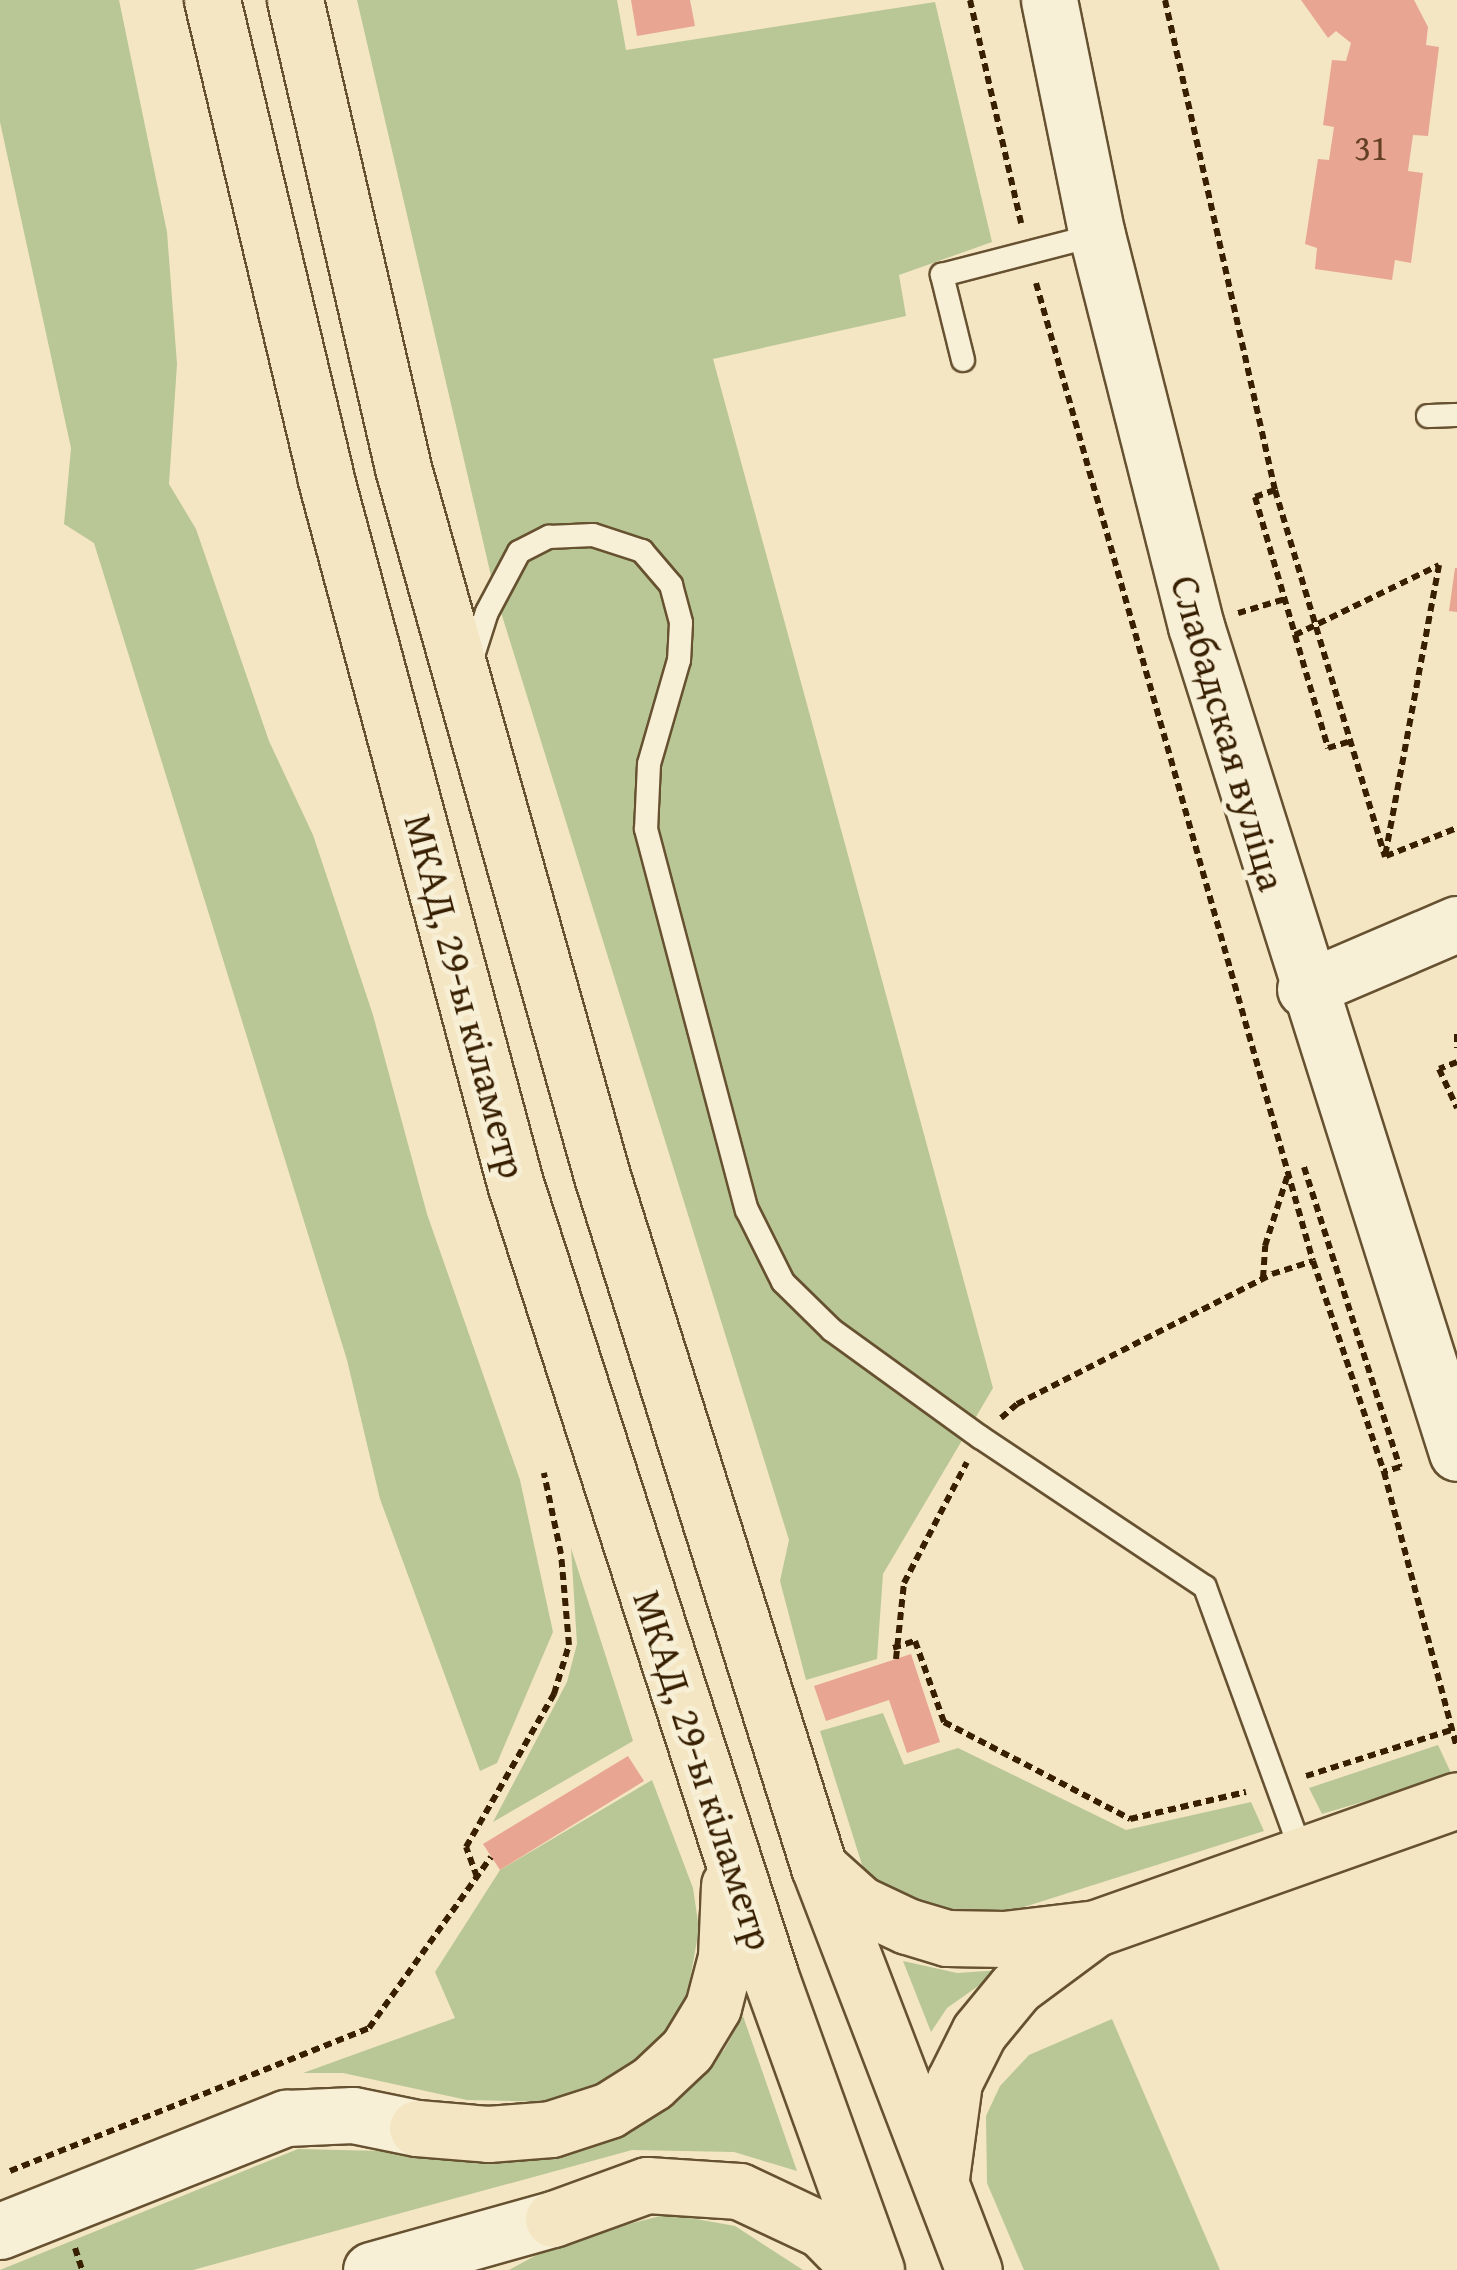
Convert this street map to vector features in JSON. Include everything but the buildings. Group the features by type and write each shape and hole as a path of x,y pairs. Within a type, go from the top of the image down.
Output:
{"highway":[{"name":"МКАД, 29-ы кіламетр","path":"212,0 325,476 510,1164 730,1852 876,2270"},
{"name":"МКАД, 29-ы кіламетр","path":"296,0 403,468 602,1176 819,1867 940,2191 974,2270"},
{"path":"819,1867 860,1904 947,1938 1096,1928 1457,1800"},
{"path":"417,2128 488,2134 551,2129 609,2110 652,2083 687,2050 712,2007 726,1957 730,1852"},
{"path":"940,2191 954,2082 979,2032 1016,1987 1096,1928"},
{"path":"553,2219 647,2185 739,2191 822,2230 861,2270"}],"main road":[{"name":"Слабадская вуліца","path":"1049,0 1097,235 1196,626 1306,989 1457,1453"},
{"path":"1306,989 1457,924"},
{"path":"0,2231 286,2118 353,2114 417,2128"},
{"path":"389,2267 553,2219"}],"lane":[{"path":"964,360 942,275 1097,235"},
{"path":"1428,416 1457,415"},
{"path":"464,685 495,593 519,552 549,538 593,536 642,550 671,585 681,622 678,660 648,764 646,828 747,1210 795,1294 832,1330 980,1437 1205,1588 1302,1854"}],"path":[{"path":"970,0 1029,255 1288,1174 1384,1472 1457,1748"},
{"path":"1164,0 1275,490 1385,857"},
{"path":"1275,490 1255,497 1295,636 1328,748 1348,742"},
{"path":"1295,636 1439,565 1385,857"},
{"path":"1385,857 1457,828"},
{"path":"1457,1034 1457,1048"},
{"path":"1457,1062 1440,1069 1457,1108"},
{"path":"1304,1168 1400,1466 1384,1472"},
{"path":"1262,1279 1265,1246 1288,1174"},
{"path":"896,1660 892,1648 904,1583 980,1437 1016,1404 1262,1279 1314,1261"},
{"path":"478,1878 466,1847 554,1694 568,1645 561,1554 544,1473"},
{"path":"892,1648 916,1641 944,1722 1130,1819 1277,1785 1450,1730"},
{"path":"0,2176 369,2028 491,1856"}],"green space":[{"path":"0,0 119,0 167,232 177,364 169,484 196,529 269,741 313,835 373,1015 427,1214 520,1480 553,1632 497,1763 480,1771 380,1499 347,1360 94,543 64,524 71,448 0,122"},
{"path":"357,0 617,0 626,50 935,2 992,242 899,275 906,316 713,359 993,1388 883,1574 877,1659 806,1680 780,1581 789,1540 495,593"},
{"path":"571,1548 633,1741 493,1822 567,1682 577,1644"},
{"path":"883,1713 904,1765 958,1748 1126,1830 1251,1802 1264,1831 992,1917 949,1916 888,1894 863,1868 820,1731"},
{"path":"1438,1745 1452,1775 1322,1814 1309,1788"},
{"path":"652,1780 693,1888 699,1929 685,2008 663,2041 600,2089 557,2102 467,2100 343,2073 303,2073 455,2018 435,1972 500,1870"},
{"path":"903,1961 957,1973 1001,1970 947,2008 931,2032"},
{"path":"743,2016 797,2171 734,2152 632,2150 193,2270 0,2270 298,2149 553,2155 593,2145 666,2108 724,2050"},
{"path":"1112,2019 1220,2270 1024,2270 987,2183 986,2116 1000,2086 1029,2055"},
{"path":"668,2214 735,2226 803,2270 509,2270 562,2241"}]}
